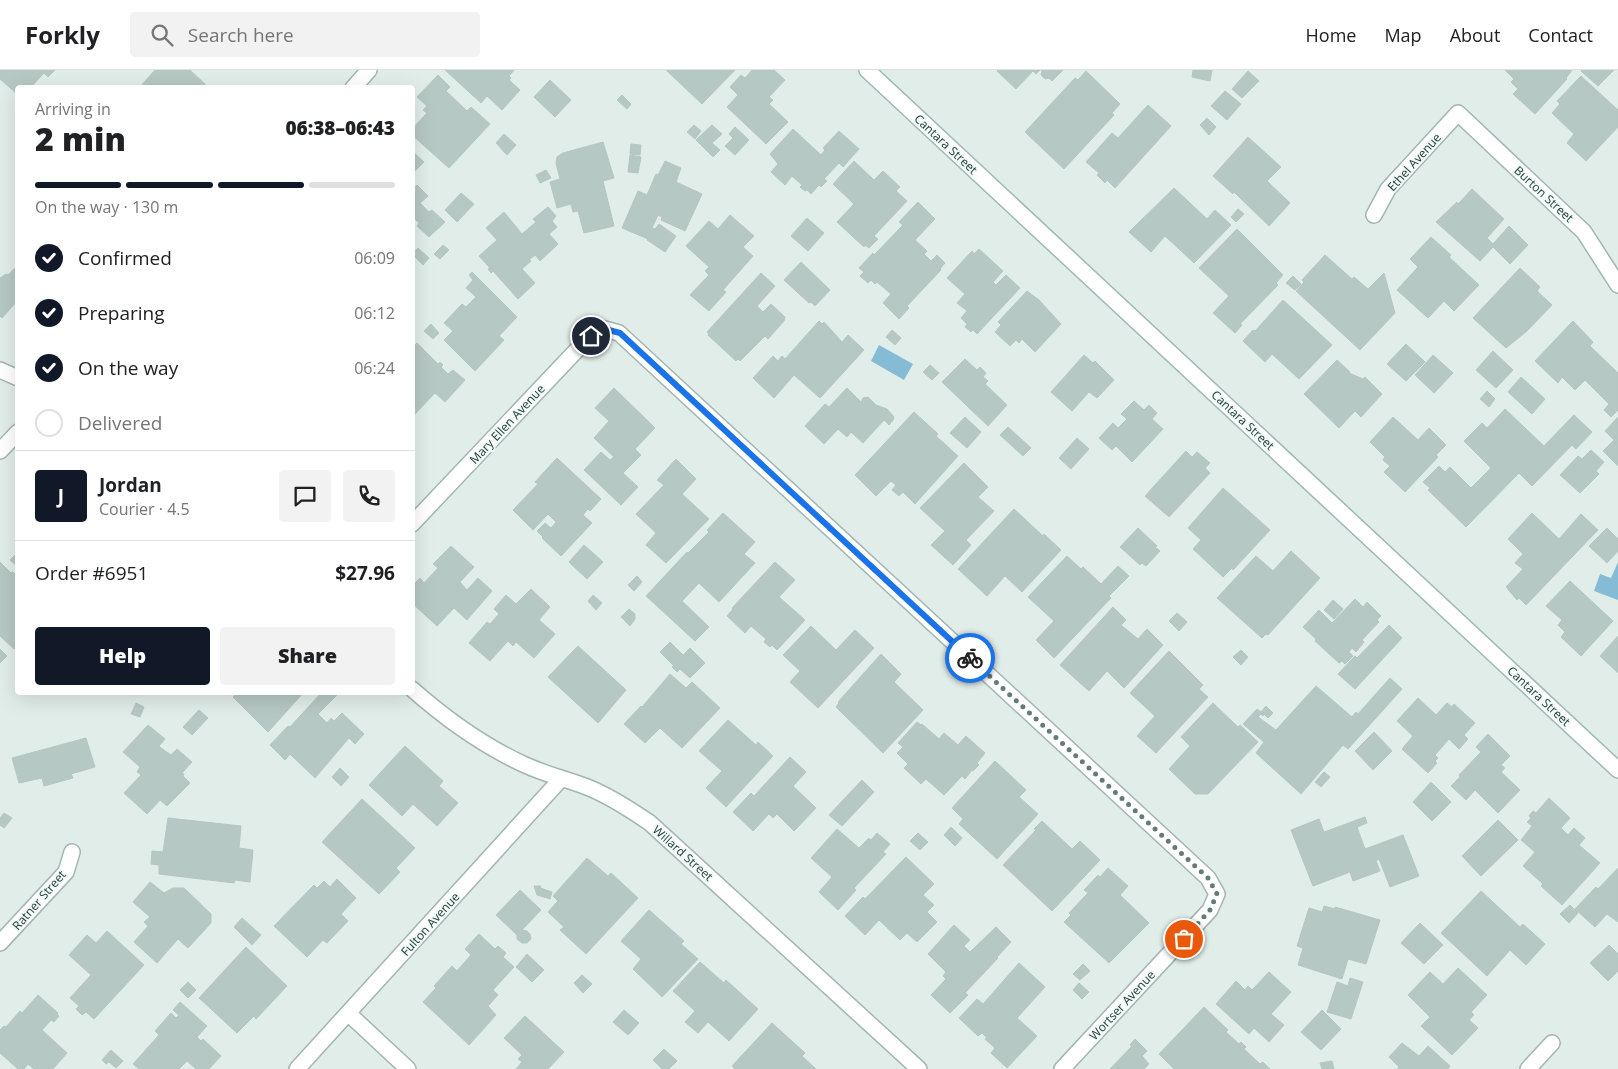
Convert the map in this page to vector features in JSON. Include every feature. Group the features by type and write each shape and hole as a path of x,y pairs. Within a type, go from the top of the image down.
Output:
{"street":[{"path":"356,85 369,70"},
{"name":"Cantara Street","path":"867,70 1618,770"},
{"name":"Ethel Avenue","path":"1374,215 1388,189 1458,114"},
{"name":"Burton Street","path":"1458,114 1584,232 1618,285"},
{"name":"Mary Ellen Avenue","path":"415,521 591,336 605,329 620,333 1208,878 1217,894"},
{"path":"0,370 15,377"},
{"path":"0,451 15,435"},
{"name":"Willard Street","path":"415,692 438,712 476,738 523,764 589,788 627,807 650,823 919,1069"},
{"name":"Fulton Avenue","path":"297,1069 561,779"},
{"name":"Ratner Street","path":"0,943 66,872 72,852"},
{"name":"Wortser Avenue","path":"1062,1069 1210,910 1217,894"},
{"path":"349,1014 408,1069"},
{"path":"1528,1069 1552,1043"}],"water":[{"path":"879,345 913,364 904,380 871,361"},
{"path":"1618,562 1618,600 1594,591 1600,574 1611,578"}],"building":[{"path":"0,70 55,70 48,77 44,73 33,85 15,85 15,92 0,79"},
{"path":"155,70 190,70 206,85 142,85"},
{"path":"445,70 514,70 509,76 511,78 509,80 520,90 502,110 487,96 481,103"},
{"path":"666,70 735,70 702,104"},
{"path":"752,70 774,70 785,80 769,97 773,100 769,104 788,122 766,144 727,107 738,95 730,87 741,75 745,78"},
{"path":"998,70 1040,70 1036,74 1033,71 1016,89"},
{"path":"1041,70 1063,70 1052,81 1049,78 1045,79 1041,75"},
{"path":"1193,70 1212,70 1210,81 1192,77"},
{"path":"1505,70 1572,70 1567,79 1535,114 1513,94 1518,89 1511,82 1514,79"},
{"path":"1582,70 1614,70 1598,86"},
{"path":"1086,71 1120,104 1112,113 1114,115 1064,169 1025,132 1075,78 1078,80"},
{"path":"1248,71 1259,81 1242,98 1232,89"},
{"path":"438,75 450,87 446,91 467,111 471,107 490,124 449,168 415,138 415,126 427,113 423,110 427,106 417,97"},
{"path":"1581,76 1618,110 1618,127 1586,161 1567,143 1574,134 1552,113 1560,104 1557,101"},
{"path":"550,80 571,100 555,117 534,97"},
{"path":"1225,91 1241,104 1227,120 1211,106"},
{"path":"622,95 631,104 627,109 617,100"},
{"path":"1148,105 1171,126 1115,188 1107,180 1105,183 1097,175 1099,173 1086,162 1112,133 1118,138"},
{"path":"1207,118 1216,127 1209,135 1200,125"},
{"path":"694,125 701,131 695,139 687,132"},
{"path":"712,125 722,134 712,143 720,150 713,157 696,140"},
{"path":"735,127 749,140 735,155 725,146 733,138 729,134"},
{"path":"793,129 821,155 825,150 823,148 839,131 859,149 843,167 839,163 824,179 827,181 821,187 819,185 811,194 800,187 802,185 792,176 785,185 771,172 778,164 770,154"},
{"path":"504,134 516,145 507,155 496,143"},
{"path":"1248,137 1281,167 1267,181 1290,203 1269,226 1234,192 1233,194 1213,176"},
{"path":"603,142 614,178 603,181 614,226 584,233 578,211 573,212 571,204 557,208 550,182 560,179 556,163 557,157 563,153"},
{"path":"631,144 641,145 640,155 630,154"},
{"path":"415,154 424,162 415,171"},
{"path":"630,155 641,157 638,173 628,172"},
{"path":"665,161 681,168 676,182 702,194 685,231 661,220 662,217 658,215 652,228 655,229 659,224 676,236 665,252 648,239 622,228 638,191 647,195 656,174 658,175"},
{"path":"854,161 874,180 883,171 900,187 896,191 907,201 874,236 878,239 869,248 865,245 864,247 837,222 854,204 833,184"},
{"path":"546,170 551,178 540,183 536,175"},
{"path":"417,185 428,196 420,203 429,212 432,210 445,222 429,237 417,226 419,223 415,219 415,187"},
{"path":"1174,188 1207,219 1215,210 1231,225 1194,263 1165,236 1151,252 1129,232"},
{"path":"1472,189 1504,219 1487,238 1493,244 1509,226 1528,245 1510,264 1493,247 1480,261 1436,222 1457,202 1458,204"},
{"path":"461,193 474,204 457,222 445,210"},
{"path":"918,202 935,219 915,240 927,251 924,254 931,261 937,255 945,263 941,270 907,306 909,308 899,319 883,303 891,294 877,282 875,284 871,280 868,283 860,276 864,272 859,268 903,225 899,222"},
{"path":"548,207 556,216 552,221 557,227 549,234 558,244 540,261 535,255 522,269 535,283 518,299 493,271 491,273 488,269 490,268 479,256 497,240 486,228 504,212 522,234 536,222 533,219"},
{"path":"1238,209 1244,214 1236,222 1231,217"},
{"path":"730,215 754,236 743,247 753,256 723,290 726,292 709,311 690,295 709,275 705,271 709,267 686,246 709,221 718,229"},
{"path":"807,218 824,233 808,251 791,236"},
{"path":"1237,229 1283,275 1276,283 1278,285 1240,324 1242,325 1235,333 1213,313 1229,296 1199,268"},
{"path":"1431,237 1479,285 1454,311 1444,301 1428,318 1397,290 1418,267 1410,259"},
{"path":"443,245 449,250 440,259 434,254"},
{"path":"418,248 429,258 423,265 415,257 415,251"},
{"path":"979,249 1003,271 993,282 996,285 1006,275 1020,288 977,334 965,327 967,324 961,318 967,311 957,303 965,294 947,278 972,251 974,254"},
{"path":"1325,255 1352,279 1354,277 1368,289 1384,273 1395,313 1360,350 1296,291 1304,282 1302,280"},
{"path":"801,262 830,290 815,306 811,302 809,303 784,280"},
{"path":"15,268 15,303 2,318 0,316 0,278 6,274 8,275"},
{"path":"1520,268 1540,287 1537,291 1552,305 1527,331 1506,348 1473,318"},
{"path":"472,272 517,317 499,336 504,340 475,371 444,340 453,331 444,323 462,304 466,307 476,297 466,288 473,280 469,275"},
{"path":"761,273 775,286 757,306 763,312 771,304 785,317 784,321 768,339 765,336 740,361 738,359 736,361 707,332"},
{"path":"1293,276 1301,284 1295,290 1286,283"},
{"path":"1027,291 1039,300 1061,324 1035,352 1022,339 1019,343 1016,340 1010,346 995,332 1001,325 998,322"},
{"path":"1283,300 1332,345 1299,379 1272,354 1265,362 1243,341 1253,330 1255,331"},
{"path":"819,321 822,324 824,322 842,342 848,335 864,350 820,398 794,375 774,398 753,378 773,356 778,361 782,356 785,359"},
{"path":"1573,321 1593,342 1590,346 1618,373 1618,410 1611,417 1604,410 1609,404 1585,380 1575,390 1562,377 1558,383 1535,361"},
{"path":"431,324 439,333 433,339 424,331"},
{"path":"892,330 901,338 895,345 886,337"},
{"path":"417,343 438,364 440,362 443,365 441,367 448,374 453,370 465,380 445,402 435,393 415,414 415,344"},
{"path":"1406,344 1425,362 1406,381 1387,364"},
{"path":"1493,351 1513,370 1496,388 1476,370"},
{"path":"1084,355 1093,363 1095,361 1114,380 1097,398 1089,392 1072,411 1051,392"},
{"path":"1433,355 1453,373 1434,393 1415,375"},
{"path":"965,359 977,370 980,367 986,373 983,377 988,381 985,384 1007,405 988,426 942,382"},
{"path":"1337,360 1349,373 1363,379 1365,377 1382,394 1361,417 1355,411 1339,428 1304,394"},
{"path":"930,365 939,373 932,380 923,372"},
{"path":"1521,377 1545,399 1532,414 1508,392"},
{"path":"614,388 655,428 635,449 641,455 623,473 638,487 621,505 584,470 601,452 610,460 614,457 594,438 609,421 595,408"},
{"path":"847,388 861,402 863,398 868,397 876,405 887,409 894,417 893,420 889,425 884,420 863,443 851,432 847,437 838,429 824,444 805,426 825,404 829,407"},
{"path":"1487,391 1495,399 1489,407 1480,399"},
{"path":"1134,401 1144,410 1149,405 1157,413 1152,419 1163,429 1132,462 1116,446 1112,450 1099,438 1113,423 1118,428 1127,419 1121,414"},
{"path":"1505,409 1544,446 1574,415 1592,432 1576,449 1572,445 1532,486 1519,473 1466,527 1428,490 1430,488 1423,482 1439,466 1445,472 1450,467 1471,488 1491,468 1464,441 1482,423 1487,428"},
{"path":"914,412 958,456 915,504 903,492 899,496 892,490 896,485 891,481 876,496 855,475"},
{"path":"965,417 981,432 967,448 950,433"},
{"path":"1393,417 1418,440 1429,428 1446,445 1436,455 1438,457 1405,492 1384,472 1390,466 1383,460 1385,457 1370,442"},
{"path":"1618,417 1618,466 1603,451 1614,440 1605,431"},
{"path":"1008,427 1031,448 1023,456 1000,435"},
{"path":"1077,438 1089,449 1071,469 1059,458"},
{"path":"1591,450 1604,462 1596,471 1599,474 1580,493 1560,475 1578,456 1582,459"},
{"path":"1186,451 1192,457 1197,452 1210,463 1205,468 1210,473 1169,517 1145,496"},
{"path":"557,458 601,499 590,511 588,509 583,515 592,523 561,556 537,531 545,523 551,528 556,522 548,514 533,530 513,510 538,484 535,482"},
{"path":"676,459 696,479 682,494 709,519 666,563 646,545 656,533 636,514 664,485 657,480"},
{"path":"964,463 988,487 978,497 994,511 966,540 971,545 953,565 931,545 945,531 920,508"},
{"path":"1223,488 1270,530 1233,570 1232,568 1223,577 1193,549 1201,540 1188,528"},
{"path":"1014,509 1061,550 1022,592 1005,576 987,596 958,569"},
{"path":"723,513 755,542 744,554 755,563 719,602 699,583 682,601 709,627 695,641 646,596 687,552 709,532 707,530"},
{"path":"1532,513 1559,539 1581,514 1598,530 1526,605 1519,598 1517,600 1506,587 1523,569 1515,563 1523,554 1508,539"},
{"path":"1138,528 1160,551 1146,566 1142,563 1140,565 1120,547"},
{"path":"1607,528 1618,539 1618,551 1607,563 1589,546"},
{"path":"584,545 603,562 587,579 569,562"},
{"path":"451,546 474,567 460,582 467,590 478,578 492,591 467,620 454,608 437,626 415,606 415,583 420,578 424,583 438,568 433,564"},
{"path":"1291,551 1320,578 1268,635 1266,634 1262,638 1217,598 1256,556 1273,571"},
{"path":"15,555 15,564 10,560"},
{"path":"1067,556 1081,569 1083,567 1101,584 1118,566 1129,576 1109,596 1111,598 1054,658 1036,640 1054,621 1028,597"},
{"path":"0,562 11,573 15,574 15,648 0,636"},
{"path":"775,562 795,580 779,597 805,620 777,650 772,645 770,647 764,642 766,639 751,626 745,633 727,616 732,608"},
{"path":"637,576 642,582 634,591 628,585"},
{"path":"1570,581 1613,621 1581,656 1561,637 1565,632 1558,625 1562,620 1546,606"},
{"path":"531,589 550,607 539,620 555,634 534,658 516,642 513,646 508,641 490,661 469,643 487,622 490,624 499,614 494,609 506,595 516,604"},
{"path":"593,595 602,603 596,610 588,601"},
{"path":"1355,599 1363,607 1367,602 1381,616 1377,620 1379,622 1362,640 1364,642 1356,652 1352,648 1349,652 1353,656 1345,664 1342,661 1339,663 1303,627 1319,610 1332,623"},
{"path":"1333,600 1343,609 1334,619 1324,610"},
{"path":"1113,607 1126,620 1121,625 1138,639 1147,629 1163,645 1124,688 1107,671 1089,691 1060,665"},
{"path":"629,609 635,614 635,619 630,626 621,617"},
{"path":"1177,613 1187,622 1179,631 1169,621"},
{"path":"1389,625 1402,638 1355,689 1338,674 1355,656 1357,658"},
{"path":"811,626 836,650 855,630 874,648 818,708 790,682 800,671 783,655"},
{"path":"1618,636 1618,673 1600,656"},
{"path":"670,642 683,655 673,665 660,652"},
{"path":"578,646 626,690 598,723 548,677"},
{"path":"690,648 705,663 690,678 680,669 677,672 672,667"},
{"path":"0,649 7,656 0,663"},
{"path":"1241,650 1248,657 1241,665 1233,657"},
{"path":"1169,651 1203,685 1199,689 1208,697 1156,753 1137,736 1155,716 1130,693"},
{"path":"881,654 901,674 894,682 923,710 883,753 836,707 838,702"},
{"path":"670,674 686,688 692,682 720,708 682,748 660,728 645,743 624,724 642,707"},
{"path":"1390,678 1402,689 1348,749 1343,745 1301,794 1256,753 1264,742 1243,724 1257,709 1261,712 1266,706 1273,713 1268,718 1264,714 1258,717 1276,730 1316,686 1352,717 1356,712 1358,714"},
{"path":"235,695 301,695 268,732 233,697"},
{"path":"319,695 337,695 318,714 327,723 331,718 334,721 342,713 364,734 355,744 349,738 315,778 290,754 285,760 270,745 288,726 290,727"},
{"path":"1418,698 1436,715 1447,703 1452,707 1454,704 1475,723 1464,735 1468,739 1459,749 1449,739 1435,755 1438,758 1435,761 1437,763 1428,773 1402,749 1413,736 1397,721"},
{"path":"136,703 144,707 140,717 131,714"},
{"path":"1213,703 1238,727 1240,725 1258,742 1208,794 1195,794 1169,769 1190,746 1181,737"},
{"path":"199,710 208,718 192,735 183,727"},
{"path":"728,720 756,745 758,742 773,756 726,807 706,788 722,771 699,751"},
{"path":"917,722 939,739 944,733 958,745 966,736 985,753 977,763 979,765 965,779 962,776 944,795 926,779 921,784 904,768 908,764 897,753 903,747 898,743"},
{"path":"148,725 165,739 159,746 161,748 171,755 177,749 192,762 182,773 190,783 167,806 160,800 147,814 124,793 141,775 137,772 140,767 123,752"},
{"path":"1374,732 1392,751 1373,770 1355,751"},
{"path":"1488,734 1510,756 1501,765 1505,768 1501,772 1520,790 1498,813 1475,790 1466,800 1451,786 1481,752 1476,747"},
{"path":"86,738 95,767 71,774 73,778 44,786 42,778 19,783 12,758"},
{"path":"405,746 443,781 439,786 458,803 437,826 413,804 402,816 369,785"},
{"path":"790,757 806,772 793,786 816,808 794,831 777,814 773,818 769,814 753,831 733,812 751,793 754,796"},
{"path":"995,761 1026,790 1019,797 1038,814 997,859 959,824 963,819 952,808"},
{"path":"340,768 349,777 341,786 332,777"},
{"path":"1324,772 1330,777 1321,787 1315,782"},
{"path":"862,780 874,792 842,826 829,815"},
{"path":"1431,782 1451,802 1432,821 1413,802"},
{"path":"1549,798 1570,818 1561,828 1568,835 1574,828 1585,838 1579,845 1600,863 1562,905 1523,866 1535,852 1521,840 1532,826 1527,822 1531,818 1529,816 1533,811 1536,813"},
{"path":"362,799 415,848 396,868 400,872 379,894 322,842"},
{"path":"4,813 12,818 4,828 0,825 0,818"},
{"path":"1365,817 1367,823 1357,827 1365,849 1403,835 1419,876 1390,887 1379,859 1376,861 1380,871 1353,881 1350,872 1313,886 1291,830 1319,819 1324,832"},
{"path":"168,818 241,826 239,848 253,850 250,882 235,880 234,883 159,874 159,865 151,864 152,851 163,852"},
{"path":"1498,820 1518,840 1481,876 1462,856"},
{"path":"1042,821 1072,849 1080,841 1100,860 1052,911 1003,865"},
{"path":"951,827 962,838 955,846 944,835"},
{"path":"837,829 859,848 869,838 871,840 877,833 890,844 883,852 886,854 854,888 856,890 838,910 819,892 832,877 811,858"},
{"path":"918,833 928,842 920,850 910,841"},
{"path":"906,857 934,884 923,895 934,905 927,912 937,922 917,942 907,933 900,940 879,920 865,935 845,916 863,897 865,899"},
{"path":"587,858 608,876 611,873 638,898 586,954 560,930 564,927 548,912 558,901 553,896"},
{"path":"1108,868 1128,886 1120,895 1149,923 1109,963 1064,922 1071,915 1069,913 1088,893 1084,890 1098,875 1100,877"},
{"path":"1618,868 1618,922 1607,914 1595,927 1575,909"},
{"path":"337,879 356,898 341,914 348,921 327,943 323,940 307,957 274,926 314,885 317,888 324,881 330,887"},
{"path":"150,882 164,893 173,888 184,888 211,914 211,923 188,948 178,939 157,963 134,942 148,926 144,922 150,917 133,902"},
{"path":"534,886 541,886 540,888 552,892 550,899 537,895"},
{"path":"520,890 541,910 522,930 530,934 531,939 527,943 522,943 517,939 517,935 496,915"},
{"path":"1481,891 1520,927 1523,924 1545,944 1526,965 1510,950 1487,976 1441,933"},
{"path":"1570,905 1578,913 1569,923 1560,914"},
{"path":"1324,906 1335,909 1335,907 1380,920 1366,964 1348,959 1342,979 1298,965 1303,948 1297,946 1309,908 1322,912"},
{"path":"649,910 684,941 681,944 698,959 662,997 633,969 641,959 621,941"},
{"path":"242,918 261,935 252,945 234,927"},
{"path":"1420,923 1443,945 1424,964 1401,943"},
{"path":"954,925 970,940 964,946 970,952 996,927 1011,942 965,993 968,995 950,1013 931,995 946,979 943,976 946,972 928,954"},
{"path":"107,931 144,965 94,1019 86,1012 82,1015 76,1009 79,1006 70,998 91,975 69,955 87,935 96,943"},
{"path":"479,934 495,949 498,946 506,953 503,957 514,967 493,990 498,995 488,1006 496,1015 469,1045 423,1002 452,966 457,971 471,955 465,949"},
{"path":"1609,945 1618,954 1618,971 1608,981 1590,963"},
{"path":"246,947 287,986 256,1019 254,1016 237,1033 199,998"},
{"path":"527,954 544,970 532,982 516,967"},
{"path":"700,962 724,983 726,980 758,1009 729,1041 708,1022 698,1033 685,1022 695,1011 673,991"},
{"path":"1019,963 1045,987 1017,1018 1037,1036 1007,1068 991,1053 995,1048 985,1039 987,1038 982,1033 978,1036 959,1018 977,999 983,1004"},
{"path":"1083,964 1090,971 1080,980 1073,974"},
{"path":"1458,968 1487,995 1471,1012 1474,1015 1469,1020 1478,1028 1452,1055 1421,1026 1430,1017 1408,995 1430,972 1443,984"},
{"path":"1269,972 1291,992 1271,1014 1284,1025 1269,1042 1254,1028 1249,1034 1216,1004 1236,981 1245,990 1248,986 1252,990"},
{"path":"582,975 592,984 583,993 574,983"},
{"path":"1350,978 1363,982 1351,1019 1327,1012 1337,982 1348,986"},
{"path":"188,982 196,990 188,998 180,990"},
{"path":"1079,983 1089,992 1082,999 1073,990"},
{"path":"38,995 59,1016 54,1022 51,1020 42,1030 67,1053 53,1069 34,1069 28,1064 24,1069 18,1069 0,1053 0,1030 4,1026 6,1027 20,1011 22,1013"},
{"path":"180,1002 207,1026 197,1037 201,1041 203,1039 221,1056 209,1069 196,1069 187,1061 179,1069 139,1069 133,1064 159,1035 155,1031 171,1013 176,1018 179,1015 173,1010"},
{"path":"1204,1007 1228,1030 1226,1032 1239,1044 1241,1042 1246,1047 1244,1049 1260,1064 1263,1062 1270,1069 1174,1069 1159,1054"},
{"path":"624,1010 639,1023 628,1035 613,1022"},
{"path":"1322,1010 1341,1029 1321,1050 1301,1032"},
{"path":"525,1016 564,1052 548,1069 516,1069 522,1062 518,1059 522,1055 504,1038"},
{"path":"772,1023 805,1053 802,1056 816,1069 735,1069 732,1066"},
{"path":"1135,1039 1147,1051 1142,1056 1149,1064 1144,1069 1110,1069 1132,1046 1130,1045"},
{"path":"1402,1043 1419,1056 1428,1046 1450,1066 1448,1069 1397,1069 1399,1067 1389,1057"},
{"path":"664,1049 677,1061 669,1069 662,1069 653,1060"},
{"path":"111,1050 123,1061 116,1068 109,1062 106,1064 102,1060"},
{"path":"1332,1061 1334,1069 1322,1069 1320,1063"}],"way so far":[{"path":"970,658 1208,878 1217,894 1210,910 1184,939"}],"route":[{"path":"591,336 605,329 620,333 970,658"}]}
